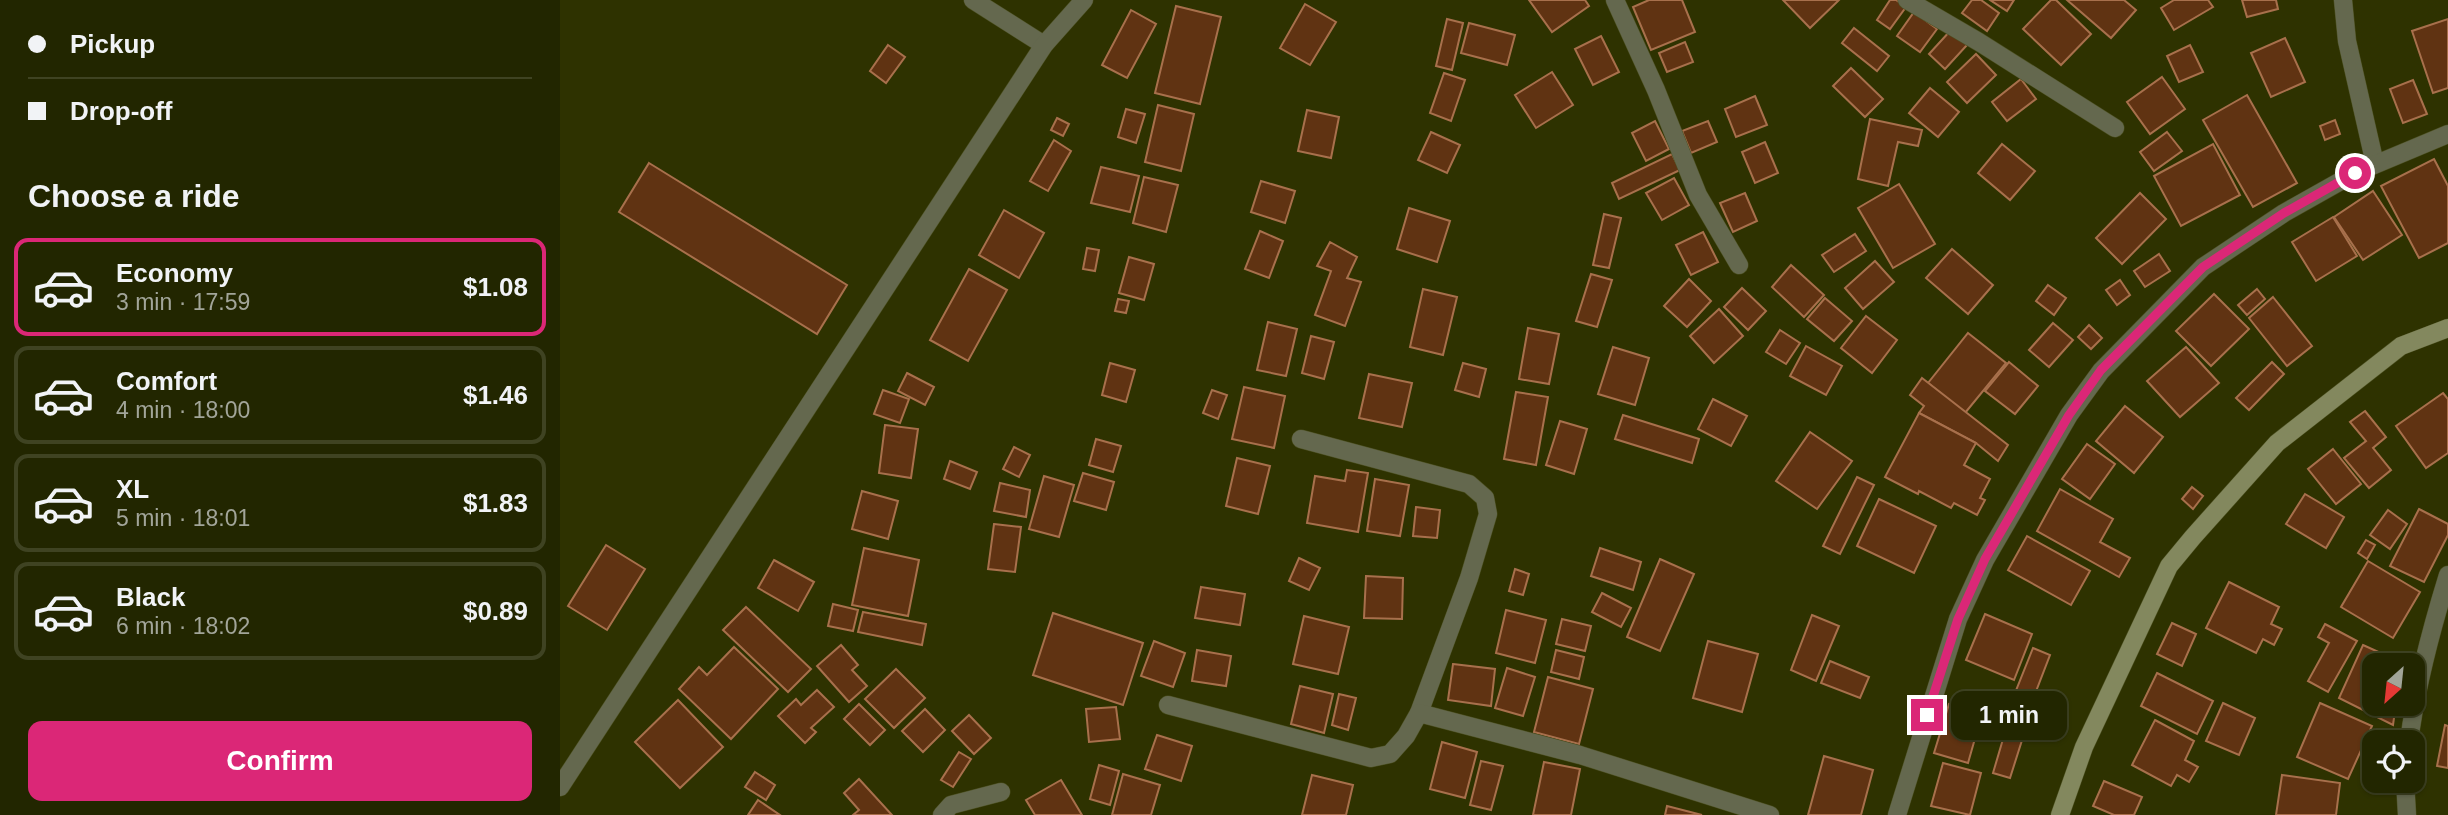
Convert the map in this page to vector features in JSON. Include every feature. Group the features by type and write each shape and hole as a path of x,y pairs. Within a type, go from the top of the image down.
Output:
{"main road":[{"path":"2060,815 2084,747 2169,566 2277,443 2401,346 2448,328"}],"street":[{"path":"973,0 1044,45"},
{"path":"560,787 1044,45 1084,0"},
{"path":"1615,0 1656,90 1698,195 1739,265"},
{"path":"1907,0 2115,128"},
{"path":"2343,0 2347,41 2375,164"},
{"path":"1897,815 1958,619 1985,559 2069,415 2101,370 2203,267 2284,213 2355,173 2448,134"},
{"path":"1168,705 1371,758 1390,754 1406,736 1419,713 1469,578 1488,513 1485,498 1469,484 1301,439"},
{"path":"2410,730 2414,701 2430,631 2448,575"},
{"path":"1419,713 1580,755 1770,815"},
{"path":"942,815 951,805 1001,792"},
{"path":"2406,793 2407,815"}],"building":[{"path":"1529,0 1585,0 1589,6 1552,32"},
{"path":"1649,0 1682,0 1695,32 1651,50 1633,7"},
{"path":"1783,0 1839,0 1810,28"},
{"path":"1890,0 1896,0 1906,7 1890,29 1877,20"},
{"path":"1972,0 1981,0 1999,13 1987,31 1962,13"},
{"path":"1990,0 2014,0 2007,11"},
{"path":"2051,0 2056,0 2091,34 2061,65 2023,29"},
{"path":"2067,0 2124,0 2136,10 2111,38"},
{"path":"2174,0 2208,0 2213,7 2174,30 2161,8"},
{"path":"2242,0 2276,0 2278,9 2247,17"},
{"path":"1305,4 1336,22 1310,65 1280,48"},
{"path":"1176,6 1221,17 1200,104 1155,93"},
{"path":"1131,10 1156,24 1127,78 1102,65"},
{"path":"1914,12 1937,29 1920,52 1897,36"},
{"path":"1447,19 1463,23 1452,70 1436,66"},
{"path":"2448,19 2448,88 2433,93 2412,31"},
{"path":"1469,23 1515,35 1507,65 1461,53"},
{"path":"1854,28 1889,56 1877,71 1842,43"},
{"path":"1951,30 1967,45 1945,69 1929,54"},
{"path":"1601,36 1619,72 1593,85 1575,49"},
{"path":"2285,38 2305,82 2271,97 2251,53"},
{"path":"1685,42 1693,62 1667,72 1659,53"},
{"path":"888,45 905,57 886,83 870,71"},
{"path":"2190,45 2203,72 2179,82 2167,56"},
{"path":"1976,54 1996,75 1967,103 1947,82"},
{"path":"1851,68 1883,99 1865,117 1833,86"},
{"path":"1552,72 1573,105 1536,128 1515,95"},
{"path":"1444,73 1465,80 1451,121 1430,113"},
{"path":"2162,77 2185,109 2150,134 2127,102"},
{"path":"2021,79 2036,99 2007,121 1992,102"},
{"path":"2413,80 2427,114 2403,123 2390,89"},
{"path":"1930,88 1959,112 1938,137 1909,113"},
{"path":"2247,95 2297,183 2253,207 2203,120"},
{"path":"1755,96 1767,125 1736,137 1725,109"},
{"path":"1158,105 1194,114 1181,171 1145,162"},
{"path":"1126,109 1145,114 1136,143 1118,137"},
{"path":"1307,110 1339,117 1331,158 1298,151"},
{"path":"1057,118 1069,124 1063,136 1051,130"},
{"path":"1870,119 1922,130 1918,146 1898,142 1888,186 1858,179"},
{"path":"2335,120 2340,134 2325,140 2320,126"},
{"path":"1655,121 1669,149 1646,161 1632,133"},
{"path":"1708,121 1717,142 1691,153 1682,131"},
{"path":"1431,132 1460,145 1447,173 1418,160"},
{"path":"2167,132 2182,151 2154,171 2140,152"},
{"path":"1054,140 1071,151 1048,191 1030,181"},
{"path":"1765,142 1778,173 1755,183 1742,152"},
{"path":"2002,144 2035,171 2010,200 1978,173"},
{"path":"2213,144 2240,195 2181,226 2154,176"},
{"path":"1672,154 1680,170 1619,199 1612,183"},
{"path":"2434,159 2448,186 2448,243 2419,258 2381,186"},
{"path":"649,163 847,285 817,334 619,212"},
{"path":"1101,167 1139,176 1130,212 1091,203"},
{"path":"1144,177 1178,185 1166,232 1133,223"},
{"path":"1674,178 1689,205 1662,220 1646,193"},
{"path":"1261,181 1295,191 1285,223 1251,212"},
{"path":"1899,184 1935,244 1893,268 1858,208"},
{"path":"2373,191 2402,235 2363,260 2334,217"},
{"path":"1745,193 1757,221 1733,232 1720,203"},
{"path":"2140,193 2166,219 2122,264 2096,238"},
{"path":"1409,208 1450,221 1437,262 1397,249"},
{"path":"1004,210 1044,233 1019,278 979,255"},
{"path":"1604,214 1621,218 1609,268 1593,265"},
{"path":"2333,217 2357,256 2316,281 2292,242"},
{"path":"1260,231 1283,241 1269,278 1245,269"},
{"path":"1703,232 1718,262 1691,275 1676,245"},
{"path":"1855,234 1866,251 1834,272 1822,255"},
{"path":"1330,242 1357,257 1347,278 1361,282 1345,326 1315,315 1331,271 1317,266"},
{"path":"1087,248 1099,250 1095,271 1083,269"},
{"path":"1952,249 1993,285 1968,314 1926,278"},
{"path":"2159,254 2170,271 2145,287 2134,271"},
{"path":"1129,257 1154,264 1144,300 1119,293"},
{"path":"1875,261 1894,282 1863,309 1845,288"},
{"path":"1791,265 1824,295 1804,317 1772,287"},
{"path":"969,269 1007,290 968,361 930,340"},
{"path":"1591,274 1612,280 1597,327 1576,321"},
{"path":"1689,279 1711,301 1687,327 1664,306"},
{"path":"2120,280 2130,295 2117,305 2106,290"},
{"path":"2048,285 2066,298 2054,315 2036,301"},
{"path":"1742,288 1766,311 1748,330 1724,307"},
{"path":"1423,289 1457,297 1443,355 1410,347"},
{"path":"2257,289 2265,299 2247,315 2238,305"},
{"path":"2214,294 2249,329 2211,366 2176,331"},
{"path":"2273,297 2312,346 2287,366 2249,318"},
{"path":"1825,298 1852,321 1834,341 1807,319"},
{"path":"1118,299 1129,301 1126,313 1115,311"},
{"path":"1719,309 1743,336 1714,363 1690,336"},
{"path":"1866,316 1897,340 1872,373 1841,348"},
{"path":"1268,322 1297,329 1286,376 1257,370"},
{"path":"2053,323 2073,340 2049,367 2029,350"},
{"path":"2089,325 2102,338 2091,349 2078,337"},
{"path":"1528,328 1559,334 1549,384 1519,379"},
{"path":"1780,330 1800,343 1786,364 1766,352"},
{"path":"1968,333 2006,363 1965,413 1928,383"},
{"path":"1311,336 1334,342 1324,379 1302,373"},
{"path":"1806,346 1842,366 1826,395 1790,376"},
{"path":"1613,347 1649,358 1635,405 1598,394"},
{"path":"2186,347 2219,383 2180,417 2147,381"},
{"path":"2009,362 2038,386 2015,414 1985,391"},
{"path":"2272,362 2284,374 2249,410 2236,398"},
{"path":"1110,363 1135,370 1126,402 1102,395"},
{"path":"1463,363 1486,369 1479,397 1455,390"},
{"path":"907,373 934,387 925,405 898,391"},
{"path":"1369,374 1412,383 1402,427 1359,418"},
{"path":"1922,378 2008,445 1998,461 1976,443 1919,413 1924,406 1910,395"},
{"path":"1244,387 1285,396 1274,448 1232,439"},
{"path":"883,390 909,399 900,423 874,414"},
{"path":"1212,390 1227,395 1218,419 1203,413"},
{"path":"1516,392 1548,397 1536,465 1504,459"},
{"path":"2443,393 2448,399 2448,453 2426,468 2396,426"},
{"path":"1713,399 1747,416 1731,446 1698,429"},
{"path":"2125,406 2163,437 2134,473 2096,441"},
{"path":"2365,411 2386,437 2373,448 2391,470 2369,488 2344,458 2366,441 2350,422"},
{"path":"1919,413 1976,443 1964,465 1990,479 1980,498 1985,500 1977,515 1954,503 1951,508 1885,477"},
{"path":"1623,415 1699,439 1692,463 1615,439"},
{"path":"1560,421 1587,429 1574,474 1546,465"},
{"path":"885,425 918,429 911,478 879,473"},
{"path":"1810,432 1852,461 1817,509 1776,481"},
{"path":"1096,439 1121,446 1113,472 1089,465"},
{"path":"2087,444 2115,464 2090,499 2062,479"},
{"path":"1014,447 1030,455 1019,477 1003,469"},
{"path":"2333,449 2361,484 2336,504 2308,469"},
{"path":"1237,458 1270,466 1258,514 1226,506"},
{"path":"950,461 977,472 970,489 944,479"},
{"path":"1347,470 1368,473 1358,532 1307,523 1315,476 1345,481"},
{"path":"1083,473 1114,482 1106,510 1074,501"},
{"path":"1044,476 1074,485 1059,537 1029,529"},
{"path":"1857,477 1874,485 1840,554 1823,546"},
{"path":"1375,479 1409,485 1400,536 1367,531"},
{"path":"1000,483 1030,490 1026,517 994,511"},
{"path":"2192,487 2203,496 2193,509 2182,499"},
{"path":"2060,489 2113,519 2100,542 2130,558 2119,577 2037,531"},
{"path":"862,491 898,501 888,539 852,529"},
{"path":"2305,494 2344,517 2326,548 2286,524"},
{"path":"1879,499 1936,526 1914,573 1857,546"},
{"path":"1416,507 1440,510 1437,538 1413,536"},
{"path":"2419,509 2448,524 2448,535 2424,582 2390,566"},
{"path":"2388,510 2407,524 2390,549 2370,535"},
{"path":"994,524 1021,527 1015,572 988,569"},
{"path":"2027,536 2090,571 2071,605 2008,570"},
{"path":"2366,540 2375,545 2367,559 2358,553"},
{"path":"606,545 645,569 607,630 568,606"},
{"path":"864,548 919,560 908,616 852,605"},
{"path":"1600,548 1641,562 1633,590 1591,576"},
{"path":"1299,558 1320,568 1309,590 1289,581"},
{"path":"1660,559 1694,574 1660,651 1627,637"},
{"path":"774,560 814,582 798,611 758,588"},
{"path":"2368,561 2420,592 2393,638 2341,607"},
{"path":"1515,569 1529,574 1523,595 1509,591"},
{"path":"1366,576 1403,578 1402,619 1364,618"},
{"path":"2229,582 2279,607 2271,624 2282,629 2274,645 2263,639 2256,653 2206,628"},
{"path":"1201,587 1245,594 1240,625 1195,618"},
{"path":"1602,593 1631,608 1621,627 1592,612"},
{"path":"833,604 858,610 853,631 828,626"},
{"path":"746,607 811,669 788,692 723,630"},
{"path":"1506,610 1546,620 1535,663 1496,653"},
{"path":"863,612 926,624 922,645 858,632"},
{"path":"1053,613 1143,643 1123,705 1033,675"},
{"path":"1985,614 2032,634 2014,680 1966,660"},
{"path":"1812,615 1839,626 1816,681 1791,670"},
{"path":"1304,616 1349,627 1338,674 1293,664"},
{"path":"1562,619 1591,626 1585,651 1556,644"},
{"path":"2172,623 2196,634 2182,666 2157,654"},
{"path":"2325,624 2357,641 2328,692 2308,681 2329,643 2318,637"},
{"path":"1154,641 1185,653 1173,687 1141,676"},
{"path":"1708,641 1758,654 1742,712 1693,698"},
{"path":"841,645 858,665 852,670 867,686 849,702 817,666"},
{"path":"2363,645 2381,653 2362,653 2362,710 2339,698"},
{"path":"734,647 778,689 731,739 679,689 699,667 707,675"},
{"path":"2033,648 2050,655 2023,725 2005,718"},
{"path":"1197,650 1231,656 1226,686 1192,681"},
{"path":"1556,650 1584,657 1579,679 1551,672"},
{"path":"1830,661 1869,677 1860,698 1821,683"},
{"path":"1453,664 1495,669 1491,706 1448,700"},
{"path":"1507,668 1535,677 1523,716 1495,708"},
{"path":"896,669 925,698 894,728 865,699"},
{"path":"2157,673 2213,701 2197,734 2141,706"},
{"path":"1548,677 1593,689 1579,744 1534,732"},
{"path":"1300,686 1333,694 1324,733 1291,724"},
{"path":"817,690 834,707 811,728 816,732 805,743 778,716 796,699 801,705"},
{"path":"1339,694 1356,698 1348,730 1332,725"},
{"path":"678,700 723,747 680,788 635,742"},
{"path":"2223,703 2255,718 2239,755 2206,741"},
{"path":"2320,703 2372,726 2370,730 2362,730 2362,748 2348,779 2297,757"},
{"path":"859,704 885,730 870,745 844,719"},
{"path":"1949,704 1982,714 1968,763 1934,753"},
{"path":"1116,707 1120,739 1089,742 1086,709"},
{"path":"925,709 945,730 923,752 902,731"},
{"path":"969,715 991,738 974,754 952,731"},
{"path":"2375,716 2394,716 2393,725"},
{"path":"2155,720 2194,741 2185,760 2198,767 2189,782 2177,775 2171,786 2132,765"},
{"path":"2445,725 2448,726 2448,768 2437,766"},
{"path":"2006,729 2024,734 2010,778 1993,773"},
{"path":"1157,735 1192,746 1181,781 1145,769"},
{"path":"1442,742 1477,752 1465,798 1430,789"},
{"path":"959,752 971,759 953,787 941,780"},
{"path":"1824,756 1873,770 1861,815 1808,815"},
{"path":"1481,761 1503,766 1491,810 1470,805"},
{"path":"1544,762 1580,769 1571,815 1533,815"},
{"path":"1943,763 1981,773 1970,815 1931,806"},
{"path":"1099,765 1119,771 1110,805 1090,799"},
{"path":"755,772 775,785 766,800 745,787"},
{"path":"1123,774 1160,785 1151,815 1112,815"},
{"path":"1312,775 1353,785 1346,815 1302,815"},
{"path":"2282,775 2340,783 2336,815 2276,815"},
{"path":"859,779 892,815 853,815 859,810 844,793"},
{"path":"1061,780 1082,815 1035,815 1026,800"},
{"path":"2104,781 2142,797 2134,815 2114,815 2093,806"},
{"path":"758,800 780,815 748,815"},
{"path":"1667,806 1702,815 1665,815"}],"route":[{"path":"1927,715 1958,619 1985,559 2069,415 2101,370 2203,267 2284,213 2355,173"}]}
